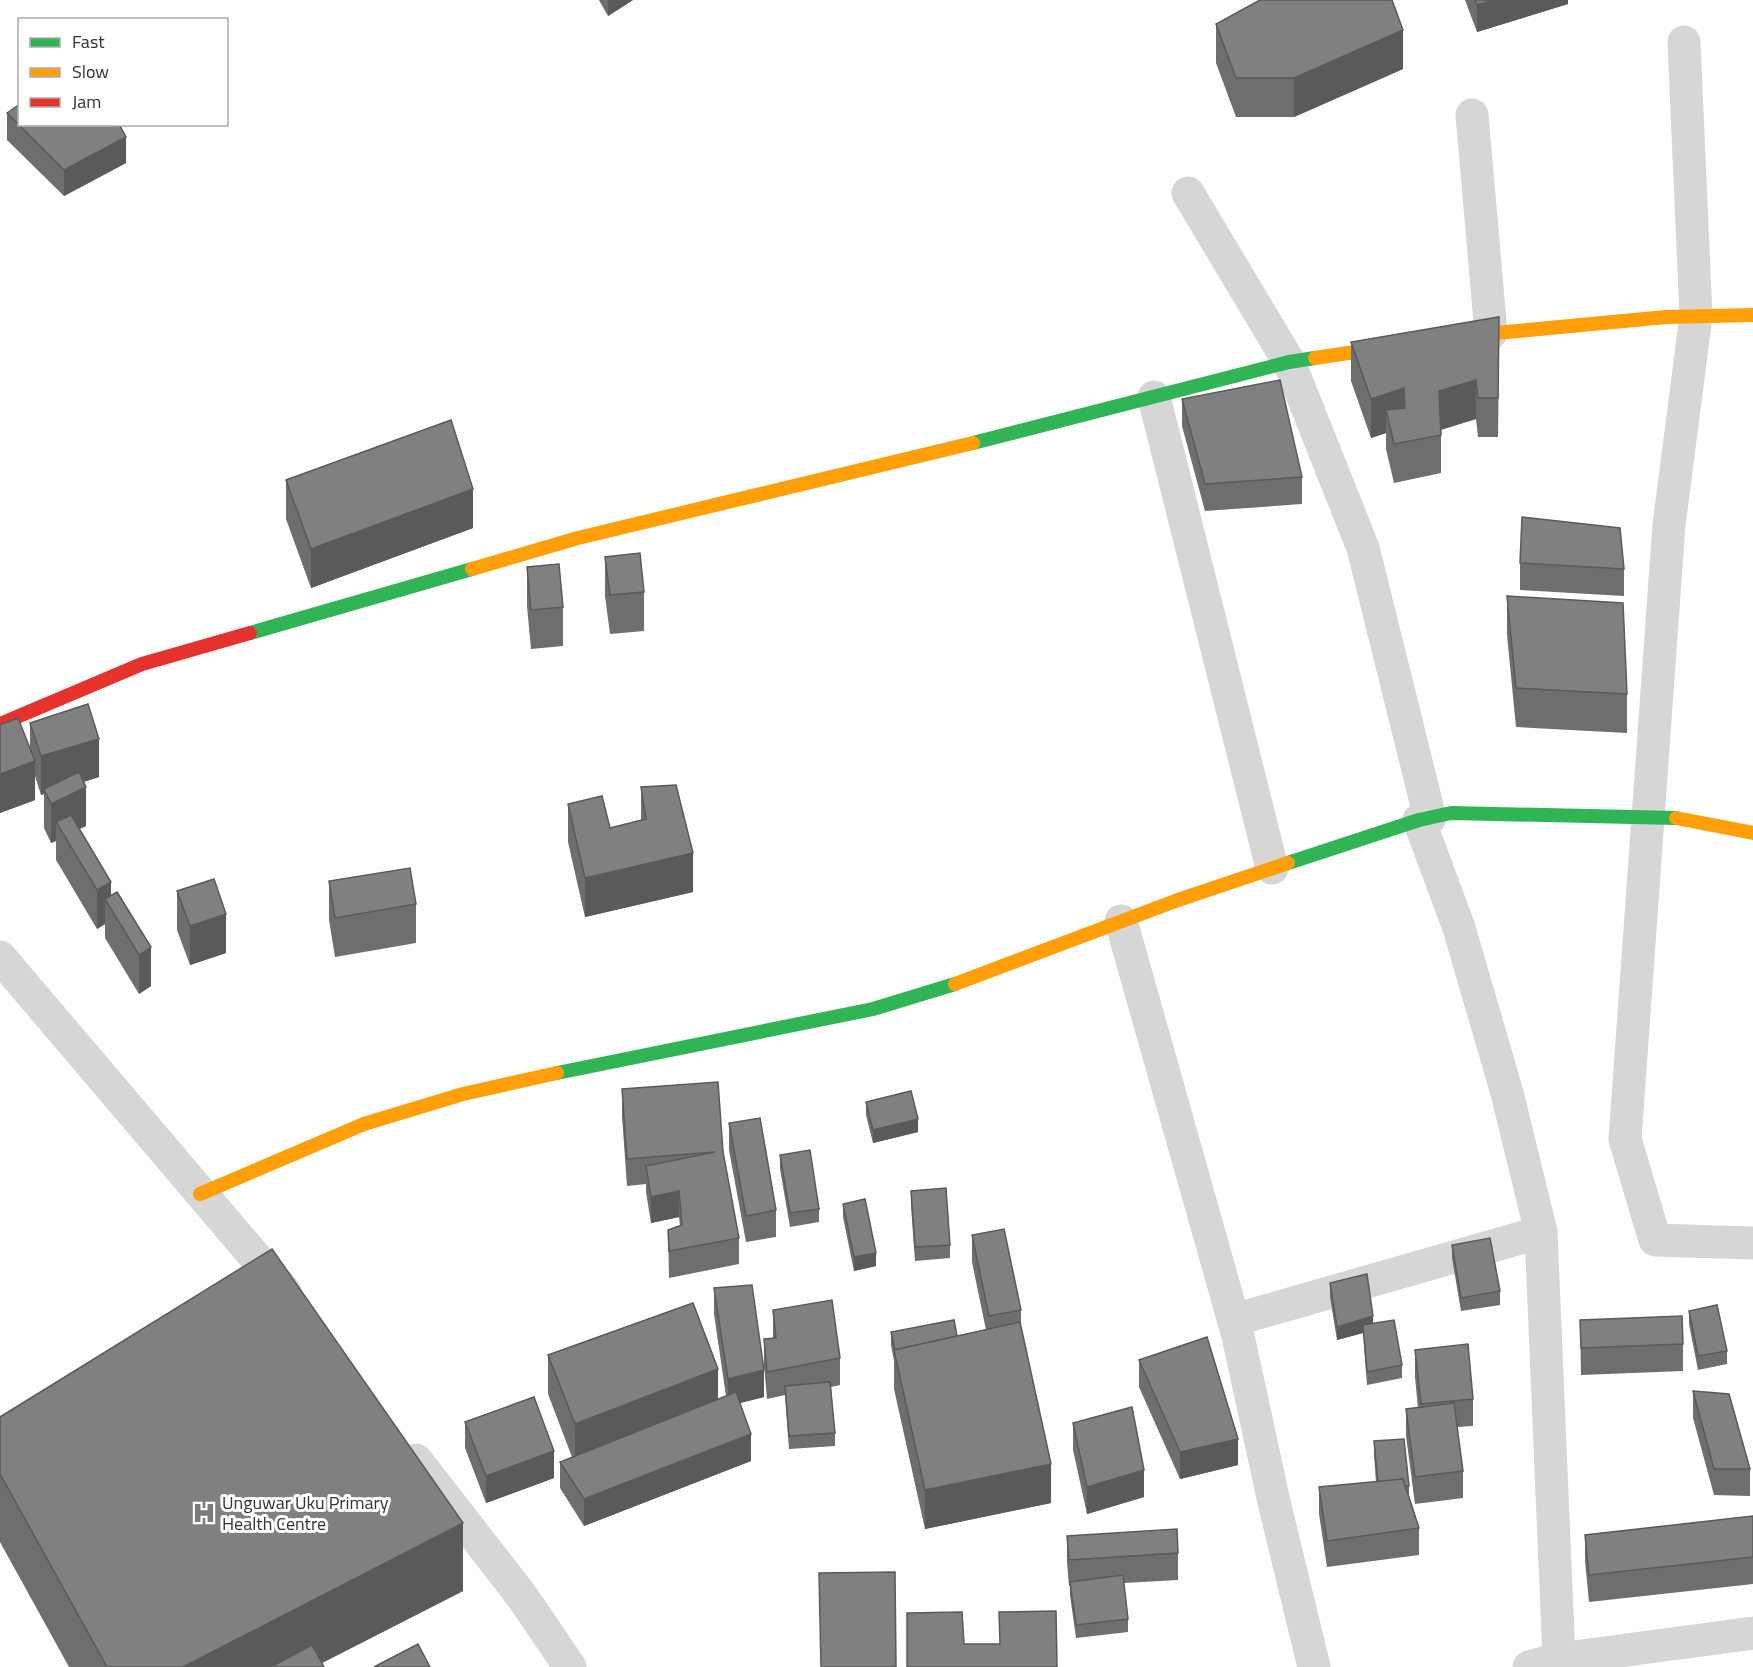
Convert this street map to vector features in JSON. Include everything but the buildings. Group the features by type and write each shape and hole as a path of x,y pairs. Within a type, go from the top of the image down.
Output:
{"street":[{"path":"1684,42 1696,316 1670,525 1625,1139 1654,1240 1753,1243"},
{"path":"1472,115 1491,333"},
{"path":"1188,194 1289,362 1363,548 1424,819 1459,927 1507,1093 1541,1232 1544,1663 1753,1633"},
{"path":"1438,339 1696,316 1753,315"},
{"path":"0,724 142,664 578,538 868,470 1289,362 1404,344"},
{"path":"1154,397 1272,868"},
{"path":"200,1194 364,1124 463,1094 652,1052 873,1009 968,980 1121,921 1272,868 1424,819 1451,813 1684,818 1753,833"},
{"path":"1121,921 1234,1320 1274,1502 1314,1667"},
{"path":"0,957 300,1310 262,1318"},
{"path":"1234,1320 1541,1232"},
{"path":"400,1439 521,1595 570,1667"}],"traffic: fast":[{"path":"973,443 1289,362 1315,358"},
{"path":"250,633 472,569"},
{"path":"1288,863 1419,820 1451,813 1676,818"},
{"path":"557,1073 873,1009 955,984"}],"traffic: slow":[{"path":"1454,337 1666,317 1753,315"},
{"path":"1315,358 1394,346"},
{"path":"472,569 578,538 973,443"},
{"path":"1676,818 1753,833"},
{"path":"955,984 1178,900 1288,863"},
{"path":"200,1194 364,1124 463,1094 557,1073"}],"traffic: jam":[{"path":"0,724 142,664 250,633"}],"place":[{"name":"Unguwar Uku Primary Health Centre","path":"204,1513"}]}
